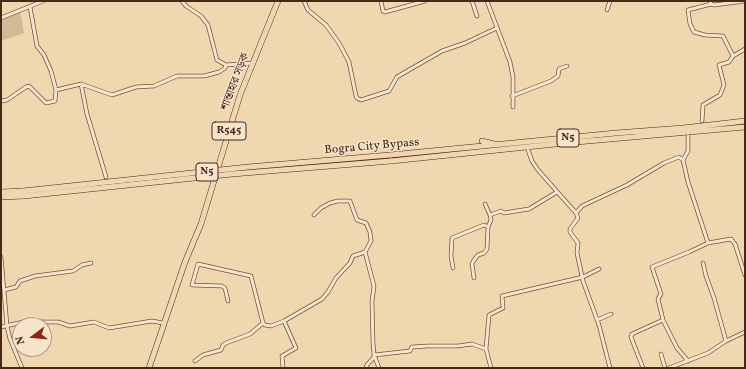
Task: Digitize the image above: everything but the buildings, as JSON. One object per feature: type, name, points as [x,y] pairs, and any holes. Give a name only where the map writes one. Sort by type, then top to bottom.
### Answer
[{"type":"main road","name":"শান্তাহার সড়ক","points":[[163,323],[185,262],[201,224],[238,102],[278,1]]},
{"type":"main road","name":"Bogra City Bypass","points":[[391,158],[496,145],[745,121]]},
{"type":"main road","name":"Bogra City Bypass","points":[[1,197],[23,193],[745,126]]},
{"type":"main road","points":[[482,141],[496,145]]},
{"type":"main road","name":"Bogra City Bypass","points":[[1,192],[23,193]]},
{"type":"main road","name":"R545","points":[[149,368],[163,323]]},
{"type":"street","points":[[1,18],[43,1]]},
{"type":"street","points":[[182,1],[208,25],[217,60],[226,64],[253,63]]},
{"type":"street","points":[[304,1],[308,10],[326,25],[340,43],[349,62],[356,96],[361,100],[389,91],[397,77],[442,51],[465,43],[497,28]]},
{"type":"street","points":[[381,1],[383,11],[385,12],[425,1]]},
{"type":"street","points":[[472,1],[477,16]]},
{"type":"street","points":[[487,1],[510,62],[513,77],[513,106]]},
{"type":"street","points":[[607,10],[610,1]]},
{"type":"street","points":[[733,56],[723,36],[705,36],[694,32],[690,24],[688,10],[711,2],[714,5],[745,1]]},
{"type":"street","points":[[1,101],[7,100],[29,86],[46,103],[54,102],[56,90],[51,71],[44,55],[37,46],[30,7]]},
{"type":"street","points":[[702,121],[704,105],[720,95],[724,85],[719,65],[728,62],[733,56],[745,49]]},
{"type":"street","points":[[56,90],[81,84],[112,95],[136,87],[154,86],[177,76],[204,76],[219,72],[225,68],[226,64]]},
{"type":"street","points":[[512,96],[551,81],[558,76],[558,69],[567,66]]},
{"type":"street","points":[[81,84],[87,114],[106,177]]},
{"type":"street","points":[[688,136],[688,151],[683,160],[688,182],[708,243]]},
{"type":"street","points":[[528,150],[532,161],[576,213],[578,218],[570,229],[570,232],[578,243],[577,253],[586,293],[597,320],[607,352],[610,368]]},
{"type":"street","points":[[576,213],[582,206],[627,185],[664,163],[679,157],[683,160]]},
{"type":"street","points":[[490,215],[501,211],[504,213],[529,209],[557,192]]},
{"type":"street","points":[[228,301],[225,288],[222,286],[192,285],[198,264],[251,276],[264,325],[271,326],[284,321],[322,299],[336,278],[350,263],[353,256],[365,252],[371,241],[370,232],[366,223],[357,220],[350,201],[330,203],[321,208],[314,215]]},
{"type":"street","points":[[474,278],[472,264],[478,255],[484,253],[487,249],[488,227],[491,220],[485,204]]},
{"type":"street","points":[[453,268],[451,256],[452,238],[484,225],[488,227]]},
{"type":"street","points":[[688,361],[677,348],[663,320],[658,299],[661,294],[652,266],[708,243],[731,239],[745,275]]},
{"type":"street","points":[[365,252],[374,286],[372,322],[374,356],[379,368]]},
{"type":"street","points":[[1,258],[4,290],[3,310],[10,339],[22,368]]},
{"type":"street","points":[[4,290],[16,288],[20,281],[35,276],[74,270],[82,265],[91,263]]},
{"type":"street","points":[[703,263],[726,341]]},
{"type":"street","points":[[492,368],[486,349],[489,315],[503,308],[502,296],[583,277],[599,269]]},
{"type":"street","points":[[597,320],[611,314]]},
{"type":"street","points":[[643,368],[631,337],[632,334],[663,320]]},
{"type":"street","points":[[1,327],[23,322],[58,322],[70,326],[94,322],[109,328],[152,321],[163,323]]},
{"type":"street","points":[[284,321],[296,348],[282,356],[284,368]]},
{"type":"street","points":[[195,361],[203,355],[221,350],[223,345],[226,343],[250,334],[263,323]]},
{"type":"street","points":[[669,368],[708,353],[726,341],[745,332]]},
{"type":"street","points":[[366,368],[374,356],[407,351],[412,347],[458,346],[472,344],[486,349]]},
{"type":"street","points":[[661,354],[665,368]]},
{"type":"shaded area","points":[[20,11],[24,33],[1,41],[1,19]]}]
